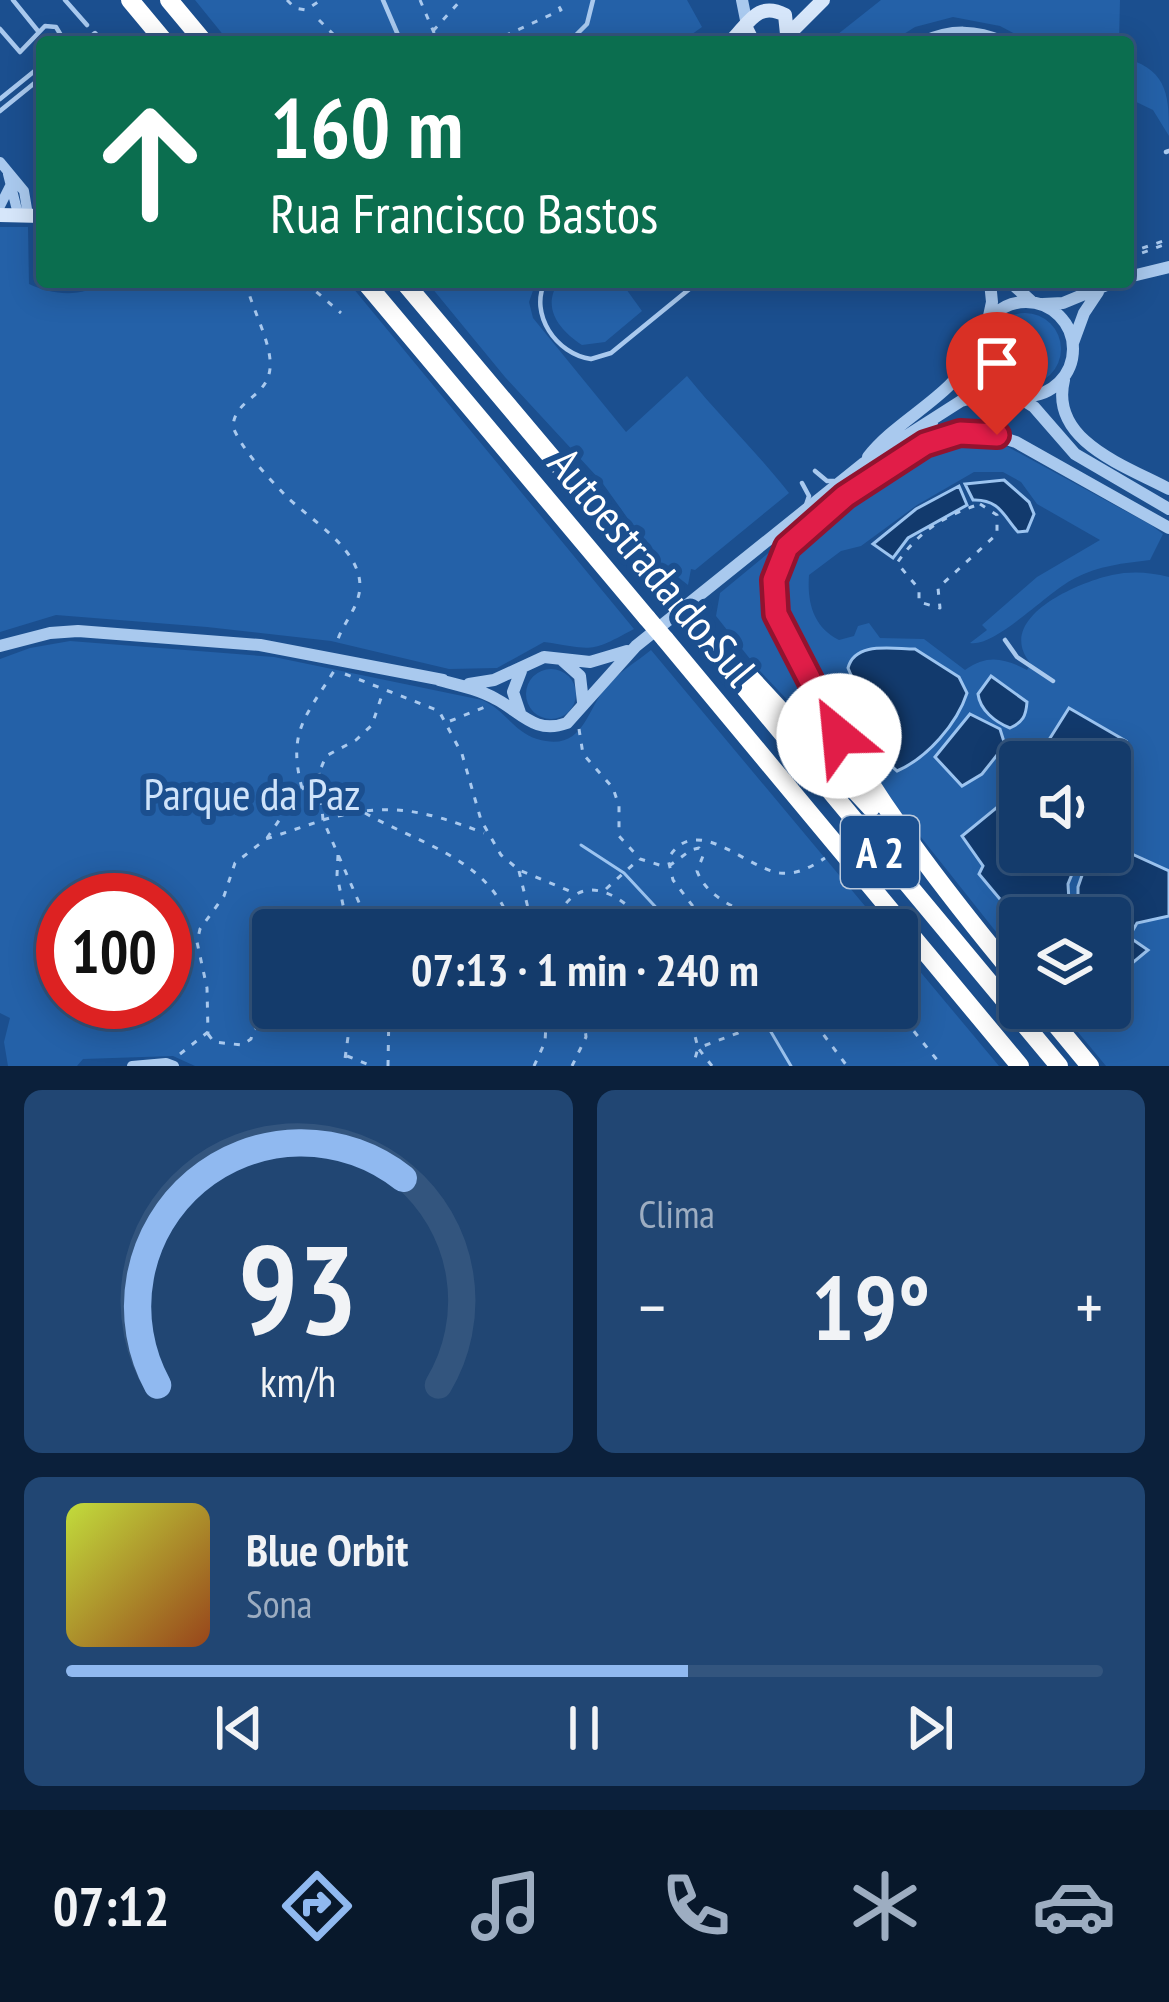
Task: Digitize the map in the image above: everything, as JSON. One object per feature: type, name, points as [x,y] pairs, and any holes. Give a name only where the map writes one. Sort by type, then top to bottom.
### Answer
[{"type":"highway","points":[[130,0],[160,36]]},
{"type":"highway","points":[[169,0],[199,36]]},
{"type":"highway","name":"Autoestrada do Sul","points":[[370,288],[1020,1066]]},
{"type":"highway","name":"Autoestrada do Sul","points":[[409,288],[1059,1066]]},
{"type":"highway","points":[[850,483],[787,547],[774,580],[776,614],[858,770],[952,900]]},
{"type":"highway","points":[[702,637],[737,664],[834,764],[999,957]]},
{"type":"highway","points":[[1059,1029],[1090,1066]]},
{"type":"main road","points":[[786,36],[823,0]]},
{"type":"main road","points":[[735,36],[758,7],[773,3],[785,15],[784,36]]},
{"type":"main road","points":[[746,23],[751,36]]},
{"type":"main road","points":[[0,215],[36,216]]},
{"type":"street","points":[[742,0],[746,23]]},
{"type":"street","points":[[946,36],[962,32],[979,36]]},
{"type":"street","points":[[6,172],[22,215],[27,209],[24,191]]},
{"type":"street","points":[[6,172],[36,201]]},
{"type":"street","points":[[0,206],[6,172]]},
{"type":"street","points":[[1134,276],[1169,267]]},
{"type":"street","points":[[850,483],[885,436],[961,373],[972,358],[992,310],[990,288]]},
{"type":"street","points":[[1018,288],[1063,320],[1073,344]]},
{"type":"street","points":[[1100,288],[1063,303],[1006,306],[983,330],[981,366],[1000,389],[1034,406],[1075,454],[1169,509]]},
{"type":"street","points":[[1105,288],[1089,302],[1073,344],[1061,408],[1077,434],[1169,490]]},
{"type":"street","points":[[1016,396],[1052,389],[1065,376]]},
{"type":"street","points":[[864,463],[976,394],[1000,389]]},
{"type":"street","points":[[850,483],[942,413]]},
{"type":"street","points":[[0,646],[78,631],[260,644],[439,680],[488,695],[541,727],[554,728],[572,719],[637,646],[802,513],[933,440],[987,433],[1035,452],[1169,528]]},
{"type":"street","points":[[439,680],[480,683],[544,657],[590,662],[637,646]]},
{"type":"street","points":[[560,658],[583,682],[580,709]]},
{"type":"street","points":[[524,718],[513,692],[516,678],[530,662]]},
{"type":"street","points":[[132,1066],[172,1065]]},
{"type":"lane","points":[[13,0],[38,31]]},
{"type":"lane","points":[[65,0],[87,26]]},
{"type":"lane","points":[[382,0],[397,36]]},
{"type":"lane","points":[[574,36],[587,24],[593,0]]},
{"type":"lane","points":[[37,36],[45,26],[56,27],[61,36]]},
{"type":"lane","points":[[0,29],[20,52],[36,38]]},
{"type":"lane","points":[[0,99],[36,69]]},
{"type":"lane","points":[[0,112],[36,82]]},
{"type":"lane","points":[[543,288],[538,304],[543,320],[565,348],[591,359],[611,353],[691,288]]},
{"type":"lane","points":[[815,471],[827,481],[850,483]]},
{"type":"lane","points":[[802,483],[808,496],[802,513]]},
{"type":"lane","points":[[1005,640],[1016,657],[1053,681]]},
{"type":"path","points":[[287,0],[306,10],[321,0]]},
{"type":"path","points":[[420,0],[435,36]]},
{"type":"path","points":[[428,36],[461,0]]},
{"type":"path","points":[[504,36],[560,10],[555,0]]},
{"type":"path","points":[[319,20],[335,36]]},
{"type":"path","points":[[1134,253],[1169,241]]},
{"type":"path","points":[[248,288],[271,356],[270,370],[260,391],[239,408],[233,427],[242,445],[284,494],[345,548],[358,576],[358,595],[335,649]]},
{"type":"path","points":[[312,288],[341,313]]},
{"type":"path","points":[[980,505],[998,515],[997,534],[938,588],[940,608],[919,602],[919,589],[897,563],[925,530],[948,514],[980,505]]},
{"type":"path","points":[[302,788],[295,753],[298,731],[337,667],[383,692],[427,704],[448,722],[489,835],[501,855],[519,869],[577,893],[601,891],[620,897],[631,909]]},
{"type":"path","points":[[362,909],[323,820],[320,773],[326,756],[372,725],[383,692]]},
{"type":"path","points":[[448,722],[492,704]]},
{"type":"path","points":[[579,729],[583,754],[614,788],[619,836],[640,859],[668,867],[697,909]]},
{"type":"path","points":[[254,1029],[242,1045],[214,1042],[208,1032],[207,988],[198,956],[200,929],[224,896],[235,863],[266,839],[302,788],[320,773]]},
{"type":"path","points":[[266,839],[323,820],[383,808],[429,812],[489,835]]},
{"type":"path","points":[[361,811],[441,848],[478,875],[504,909]]},
{"type":"path","points":[[668,867],[672,850],[694,840],[712,842],[774,872],[794,873],[825,858]]},
{"type":"path","points":[[668,867],[698,848],[703,856],[697,871],[704,885],[740,909]]},
{"type":"path","points":[[339,852],[337,875],[344,909]]},
{"type":"path","points":[[601,891],[640,859]]},
{"type":"path","points":[[519,869],[529,909]]},
{"type":"path","points":[[563,909],[577,893]]},
{"type":"path","points":[[344,1066],[346,1029]]},
{"type":"path","points":[[388,1029],[388,1066]]},
{"type":"path","points":[[533,1066],[544,1029]]},
{"type":"path","points":[[572,1066],[585,1029]]},
{"type":"path","points":[[693,1029],[698,1048],[712,1066]]},
{"type":"path","points":[[698,1048],[744,1029]]},
{"type":"path","points":[[819,1029],[847,1066]]},
{"type":"path","points":[[912,1029],[942,1066]]},
{"type":"path","points":[[172,1065],[208,1032]]},
{"type":"path","points":[[693,1066],[698,1048]]},
{"type":"path","points":[[345,1055],[372,1066]]},
{"type":"green space","points":[[195,0],[687,0],[702,27],[689,36],[224,36]]},
{"type":"green space","points":[[881,0],[1120,0],[1119,36],[1019,36],[1000,26],[953,17],[901,36],[836,36]]},
{"type":"green space","points":[[1134,61],[1152,71],[1164,88],[1169,136],[1153,110],[1134,101]]},
{"type":"green space","points":[[0,227],[28,227],[29,284],[47,291],[353,288],[634,629],[590,648],[544,642],[497,668],[449,669],[331,641],[207,627],[56,615],[0,632]]},
{"type":"green space","points":[[432,288],[534,288],[529,302],[533,318],[626,432],[687,376],[789,493],[691,569],[688,585],[659,562],[601,481],[505,377]]},
{"type":"green space","points":[[625,288],[642,311],[605,342],[582,345],[555,317],[554,291]]},
{"type":"green space","points":[[1025,313],[1051,323],[1061,349],[1051,375],[1025,385],[999,375],[989,349],[999,323]]},
{"type":"green space","points":[[962,439],[999,442],[1163,534],[1150,560],[1084,574],[993,637],[970,643],[987,630],[982,625],[1037,577],[1100,540],[1037,504],[1021,482],[1003,472],[974,472],[917,505],[861,546],[841,551],[809,575],[809,595],[823,628],[839,640],[854,636],[858,626],[869,623],[880,638],[924,639],[965,670],[996,660],[1027,670],[1031,664],[1022,648],[1023,632],[1044,606],[1079,586],[1112,575],[1169,577],[1169,1066],[1106,1066],[1075,1029],[1131,1029],[1131,897],[999,897],[999,936],[866,768],[784,616],[785,575],[799,546],[840,509],[894,472]]},
{"type":"green space","points":[[777,546],[765,577],[765,601],[819,708],[834,749],[758,669],[716,616],[720,593]]},
{"type":"green space","name":"Parque da Paz","points":[[70,641],[274,657],[482,700],[529,736],[552,742],[574,735],[606,687],[651,650],[867,909],[252,909],[252,1029],[918,1029],[918,969],[999,1066],[195,1066],[173,1056],[83,1059],[77,1066],[8,1066],[4,1042],[10,1018],[0,1013],[0,659]]},
{"type":"green space","points":[[541,670],[561,670],[575,684],[575,704],[561,718],[541,718],[527,704],[527,684]]},
{"type":"shaded area","points":[[1004,480],[1029,502],[1034,514],[1027,531],[1018,532],[995,506],[973,500],[965,484]]},
{"type":"shaded area","points":[[959,486],[967,505],[908,538],[893,558],[873,544],[916,509]]},
{"type":"shaded area","points":[[915,649],[959,677],[967,693],[939,739],[897,771],[889,764],[848,668],[866,650]]},
{"type":"shaded area","points":[[991,676],[1027,702],[1023,718],[1010,728],[989,715],[979,700]]},
{"type":"shaded area","points":[[1069,708],[1126,741],[1048,741]]},
{"type":"shaded area","points":[[970,714],[1000,729],[1004,741],[999,741],[999,753],[982,774],[962,786],[935,757]]},
{"type":"shaded area","points":[[999,806],[999,873],[1072,873],[1069,897],[999,898],[979,874],[983,866],[962,836]]},
{"type":"shaded area","points":[[1131,854],[1169,871],[1169,916],[1137,923],[1131,934],[1131,897],[1078,897],[1083,873],[1131,873]]},
{"type":"shaded area","points":[[1131,938],[1148,950],[1131,964]]},
{"type":"waterway","points":[[581,845],[624,873],[657,909]]},
{"type":"waterway","points":[[769,1029],[791,1066]]},
{"type":"route","points":[[839,736],[776,614],[773,593],[780,559],[800,532],[845,496],[925,444],[960,433],[997,435]]}]
